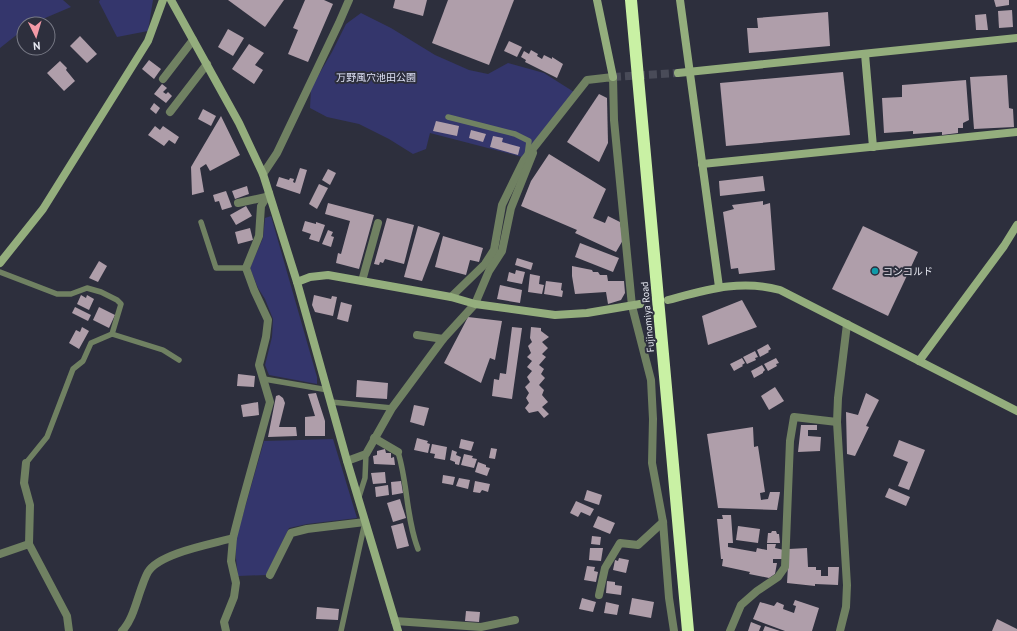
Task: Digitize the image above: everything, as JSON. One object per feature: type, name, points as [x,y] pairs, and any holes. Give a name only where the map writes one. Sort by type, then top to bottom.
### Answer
[{"type":"highway","points":[[622,0],[627,7],[632,24]]},
{"type":"highway","name":"Fujinomiya Road","points":[[630,0],[688,631]]},
{"type":"street","points":[[0,263],[43,209],[148,41],[163,0]]},
{"type":"street","points":[[171,0],[239,123],[263,174],[267,195],[297,282],[358,500],[398,631]]},
{"type":"street","points":[[263,174],[277,153],[349,0]]},
{"type":"street","points":[[597,0],[613,77],[614,120],[636,305],[651,380],[653,419],[652,463],[663,522],[669,598],[674,631]]},
{"type":"street","points":[[680,0],[719,287]]},
{"type":"street","points":[[678,73],[1017,38]]},
{"type":"street","points":[[163,79],[194,40]]},
{"type":"street","points":[[865,54],[873,147]]},
{"type":"street","points":[[170,112],[206,64]]},
{"type":"street","points":[[451,297],[484,264],[494,250],[502,205],[527,156],[587,80],[613,77]]},
{"type":"street","points":[[702,164],[1017,132]]},
{"type":"street","points":[[347,461],[366,454],[392,408],[442,339],[475,304],[490,271],[502,252],[511,208],[536,145]]},
{"type":"street","points":[[238,203],[267,195]]},
{"type":"street","points":[[226,631],[224,622],[234,597],[236,583],[232,561],[233,538],[270,402],[259,365],[266,337],[268,320],[246,268],[259,236],[261,206],[267,195]]},
{"type":"street","points":[[362,281],[378,222]]},
{"type":"street","points":[[919,361],[1004,246],[1017,225]]},
{"type":"street","points":[[297,282],[310,277],[328,275],[451,297],[475,304],[554,315],[587,313],[636,305]]},
{"type":"street","points":[[668,300],[719,287],[746,285],[764,286],[780,290],[1017,410]]},
{"type":"street","points":[[840,631],[846,607],[847,585],[837,422],[838,398],[847,324]]},
{"type":"street","points":[[417,335],[442,339]]},
{"type":"street","points":[[730,631],[741,605],[757,591],[778,577],[786,567],[790,441],[794,417],[837,422]]},
{"type":"street","points":[[374,438],[398,452]]},
{"type":"street","points":[[26,463],[24,483],[30,505],[29,544],[67,616],[70,631]]},
{"type":"street","points":[[270,575],[291,533],[308,529],[365,522]]},
{"type":"street","points":[[598,594],[604,568],[620,542],[638,545],[663,522]]},
{"type":"street","points":[[122,631],[126,627],[134,610],[148,572],[158,562],[175,554],[233,538]]},
{"type":"street","points":[[0,554],[29,544]]},
{"type":"street","points":[[395,621],[481,627],[515,620]]},
{"type":"lane","points":[[448,117],[515,134],[529,141],[527,156]]},
{"type":"lane","points":[[200,222],[216,268],[246,268]]},
{"type":"lane","points":[[0,272],[57,294],[71,294],[87,288],[117,300],[121,304],[112,334]]},
{"type":"lane","points":[[26,463],[47,438],[73,369],[83,361],[91,343],[112,334],[163,350],[178,360]]},
{"type":"lane","points":[[264,379],[328,390]]},
{"type":"lane","points":[[331,402],[392,408]]},
{"type":"lane","points":[[398,452],[403,467],[412,534],[418,549]]},
{"type":"lane","points":[[358,500],[365,478],[366,454]]},
{"type":"lane","points":[[341,631],[365,522]]},
{"type":"green space","points":[[0,0],[63,0],[71,7],[50,16],[16,16],[16,35],[0,48]]},
{"type":"green space","points":[[100,0],[153,0],[148,31],[117,37],[99,2]]},
{"type":"green space","name":"万野風穴池田公園","points":[[361,13],[391,28],[435,55],[469,70],[488,74],[508,63],[544,73],[574,92],[522,157],[430,133],[426,149],[413,154],[389,139],[359,124],[327,117],[310,108],[311,88],[346,24]]},
{"type":"green space","points":[[271,216],[317,377],[317,384],[269,375],[265,365],[272,337],[273,319],[250,268],[263,238],[265,218]]},
{"type":"green space","points":[[333,439],[357,518],[307,524],[289,528],[266,575],[238,576],[236,539],[264,441]]},
{"type":"building","points":[[228,0],[284,0],[265,27]]},
{"type":"building","points":[[305,0],[324,0],[333,4],[308,62],[288,54],[298,30],[293,28]]},
{"type":"building","points":[[395,0],[427,0],[423,16],[393,8]]},
{"type":"building","points":[[448,0],[514,0],[489,65],[432,43]]},
{"type":"building","points":[[994,0],[1009,0],[1009,5],[996,7]]},
{"type":"building","points":[[1012,10],[1013,27],[999,28],[998,11]]},
{"type":"building","points":[[828,12],[830,46],[749,53],[747,28],[758,28],[757,18]]},
{"type":"building","points":[[986,14],[988,30],[976,30],[975,15]]},
{"type":"building","points":[[228,29],[244,38],[233,56],[218,47]]},
{"type":"building","points":[[80,36],[97,54],[87,63],[70,46]]},
{"type":"building","points":[[509,41],[522,47],[517,57],[504,51]]},
{"type":"building","points":[[249,44],[264,53],[255,65],[263,70],[254,84],[232,69]]},
{"type":"building","points":[[531,50],[538,54],[537,56],[542,59],[544,55],[552,59],[552,57],[563,64],[557,78],[525,62],[526,60],[521,57],[524,51],[529,54]]},
{"type":"building","points":[[149,60],[161,69],[154,79],[142,69]]},
{"type":"building","points":[[60,61],[67,68],[66,70],[75,81],[64,91],[47,73]]},
{"type":"building","points":[[843,72],[850,135],[726,146],[720,83]]},
{"type":"building","points":[[1007,75],[1009,108],[1013,109],[1014,127],[974,129],[970,77]]},
{"type":"building","points":[[966,80],[969,120],[963,123],[963,128],[958,128],[958,133],[942,135],[942,132],[913,134],[913,131],[884,133],[882,98],[902,97],[902,85]]},
{"type":"building","points":[[162,84],[167,88],[163,92],[166,94],[168,92],[172,96],[166,103],[154,94]]},
{"type":"building","points":[[599,94],[607,98],[608,143],[599,162],[567,142]]},
{"type":"building","points":[[154,103],[160,108],[156,114],[150,109]]},
{"type":"building","points":[[203,109],[216,116],[211,126],[198,119]]},
{"type":"building","points":[[221,116],[240,155],[210,171],[206,164],[200,168],[204,192],[192,195],[191,167]]},
{"type":"building","points":[[436,121],[459,126],[457,136],[433,131]]},
{"type":"building","points":[[155,126],[160,130],[163,126],[179,137],[175,144],[169,140],[164,146],[148,135]]},
{"type":"building","points":[[471,130],[486,134],[483,142],[469,138]]},
{"type":"building","points":[[493,136],[503,138],[502,142],[520,147],[518,155],[490,147]]},
{"type":"building","points":[[549,154],[606,189],[593,218],[605,223],[608,216],[620,222],[623,240],[616,252],[575,233],[577,230],[521,206],[531,181]]},
{"type":"building","points":[[300,168],[307,170],[300,194],[276,186],[279,177],[289,180],[290,178],[294,179],[293,182],[295,183]]},
{"type":"building","points":[[328,169],[336,173],[330,185],[322,180]]},
{"type":"building","points":[[763,176],[765,191],[720,196],[719,181]]},
{"type":"building","points":[[319,184],[328,188],[317,209],[309,204]]},
{"type":"building","points":[[247,186],[249,194],[235,199],[232,191]]},
{"type":"building","points":[[226,191],[232,207],[222,210],[219,201],[215,202],[213,195]]},
{"type":"building","points":[[763,201],[763,205],[770,203],[775,270],[739,274],[738,268],[731,269],[723,212],[734,209],[732,205]]},
{"type":"building","points":[[328,203],[374,215],[359,269],[336,263],[338,253],[341,254],[350,221],[325,214]]},
{"type":"building","points":[[246,206],[252,216],[236,225],[230,215]]},
{"type":"building","points":[[387,218],[414,225],[404,264],[385,259],[383,263],[380,262],[379,265],[374,264]]},
{"type":"building","points":[[305,221],[325,225],[319,242],[309,239],[311,234],[302,231]]},
{"type":"building","points":[[418,226],[440,233],[422,281],[404,277]]},
{"type":"building","name":"コンコルド","points":[[863,226],[918,252],[888,316],[832,289]]},
{"type":"building","points":[[250,228],[253,240],[238,244],[235,232]]},
{"type":"building","points":[[328,230],[333,232],[331,236],[334,237],[331,247],[322,244]]},
{"type":"building","points":[[443,236],[483,248],[479,262],[470,260],[466,275],[435,267]]},
{"type":"building","points":[[580,243],[619,258],[613,272],[575,257]]},
{"type":"building","points":[[517,258],[533,263],[531,270],[515,265]]},
{"type":"building","points":[[99,261],[107,266],[98,282],[89,278]]},
{"type":"building","points":[[572,266],[592,270],[593,272],[598,272],[600,275],[607,275],[608,281],[624,281],[625,293],[621,300],[608,304],[606,292],[575,294]]},
{"type":"building","points":[[516,270],[525,272],[522,284],[507,281],[509,272],[515,274]]},
{"type":"building","points":[[530,274],[540,276],[539,284],[544,285],[542,294],[528,292]]},
{"type":"building","points":[[546,281],[562,283],[562,297],[544,294]]},
{"type":"building","points":[[500,285],[522,290],[520,303],[497,299]]},
{"type":"building","points":[[81,295],[86,298],[87,295],[94,299],[89,310],[77,304]]},
{"type":"building","points":[[314,295],[331,299],[332,296],[337,297],[333,316],[315,312],[312,305]]},
{"type":"building","points":[[742,300],[757,327],[708,345],[702,316]]},
{"type":"building","points":[[341,302],[352,305],[348,322],[337,319]]},
{"type":"building","points":[[75,307],[91,315],[88,321],[72,313]]},
{"type":"building","points":[[99,307],[115,315],[109,328],[93,320]]},
{"type":"building","points":[[468,317],[502,321],[495,360],[490,358],[481,383],[444,363]]},
{"type":"building","points":[[82,327],[89,331],[79,349],[69,343],[76,330],[80,332]]},
{"type":"building","points":[[512,327],[522,328],[512,399],[492,396],[494,379],[499,380],[500,373],[506,374]]},
{"type":"building","points":[[531,327],[541,328],[541,331],[549,337],[542,342],[548,348],[542,354],[546,357],[539,365],[544,369],[541,374],[545,378],[539,385],[544,390],[542,395],[548,402],[542,407],[549,414],[544,418],[538,411],[529,413],[525,408],[529,403],[526,398],[529,393],[525,387],[530,382],[527,377],[532,371],[527,367],[532,361],[527,357],[531,353],[528,346],[532,342],[530,338]]},
{"type":"building","points":[[768,344],[771,349],[768,351],[769,352],[760,357],[757,350]]},
{"type":"building","points":[[755,351],[758,357],[755,358],[756,360],[747,364],[743,357]]},
{"type":"building","points":[[742,358],[745,363],[742,365],[743,366],[734,371],[730,364]]},
{"type":"building","points":[[776,358],[779,363],[776,364],[777,366],[768,371],[764,364]]},
{"type":"building","points":[[762,365],[765,370],[763,373],[754,378],[751,371]]},
{"type":"building","points":[[238,374],[255,376],[254,387],[237,386]]},
{"type":"building","points":[[357,380],[388,383],[387,399],[356,397]]},
{"type":"building","points":[[775,387],[784,401],[769,410],[761,396]]},
{"type":"building","points":[[316,393],[325,421],[325,436],[305,436],[305,417],[315,416],[308,394]]},
{"type":"building","points":[[866,393],[879,400],[866,426],[869,427],[855,456],[847,454],[846,412],[858,415]]},
{"type":"building","points":[[279,395],[283,398],[285,403],[279,427],[296,427],[297,436],[268,437],[276,396]]},
{"type":"building","points":[[258,402],[259,415],[243,417],[241,405]]},
{"type":"building","points":[[414,405],[429,408],[424,426],[410,422]]},
{"type":"building","points":[[801,425],[817,425],[817,430],[808,430],[808,436],[821,437],[820,451],[798,452]]},
{"type":"building","points":[[753,427],[754,447],[758,446],[765,492],[760,493],[761,500],[768,499],[770,492],[780,492],[777,510],[718,508],[707,434]]},
{"type":"building","points":[[417,438],[428,441],[427,443],[430,444],[428,453],[414,450]]},
{"type":"building","points":[[461,439],[474,442],[471,451],[459,448]]},
{"type":"building","points":[[899,440],[925,450],[909,490],[898,486],[908,462],[893,456]]},
{"type":"building","points":[[432,444],[447,447],[445,460],[434,458],[435,454],[430,453]]},
{"type":"building","points":[[491,448],[497,449],[495,459],[489,458]]},
{"type":"building","points":[[385,449],[386,453],[391,453],[391,458],[394,457],[395,465],[374,464],[373,456],[377,455],[377,451]]},
{"type":"building","points":[[452,450],[457,452],[456,455],[461,457],[459,465],[450,460]]},
{"type":"building","points":[[464,454],[473,456],[472,458],[477,459],[474,468],[461,465]]},
{"type":"building","points":[[478,462],[490,468],[487,476],[475,472]]},
{"type":"building","points":[[385,472],[386,483],[373,484],[371,473]]},
{"type":"building","points":[[443,475],[455,477],[453,485],[442,483]]},
{"type":"building","points":[[459,478],[470,480],[468,489],[456,486]]},
{"type":"building","points":[[401,481],[403,493],[392,495],[391,482]]},
{"type":"building","points":[[475,481],[490,484],[488,492],[482,490],[480,493],[473,492]]},
{"type":"building","points":[[388,485],[389,495],[376,497],[375,487]]},
{"type":"building","points":[[889,488],[910,497],[906,506],[885,497]]},
{"type":"building","points":[[587,490],[602,495],[599,505],[584,500]]},
{"type":"building","points":[[400,499],[406,518],[393,522],[387,503]]},
{"type":"building","points":[[576,501],[594,509],[590,516],[581,512],[578,517],[570,513]]},
{"type":"building","points":[[722,515],[731,515],[733,543],[728,543],[728,547],[756,552],[757,548],[767,550],[767,544],[776,544],[775,548],[784,550],[783,559],[773,559],[773,563],[777,563],[775,574],[769,578],[722,566],[723,559],[721,559],[717,519],[723,519]]},
{"type":"building","points":[[598,516],[615,523],[610,534],[593,527]]},
{"type":"building","points":[[403,523],[409,546],[397,549],[391,526]]},
{"type":"building","points":[[738,526],[760,529],[758,543],[736,540]]},
{"type":"building","points":[[772,531],[776,531],[777,534],[779,534],[780,543],[767,543],[768,533],[771,533]]},
{"type":"building","points":[[592,536],[601,537],[600,545],[591,544]]},
{"type":"building","points":[[590,548],[603,548],[601,561],[589,560]]},
{"type":"building","points":[[807,548],[808,567],[816,567],[816,570],[821,570],[821,576],[828,576],[828,567],[839,567],[838,585],[815,584],[815,586],[787,583],[789,549]]},
{"type":"building","points":[[619,558],[629,560],[626,573],[613,570],[615,560],[618,561]]},
{"type":"building","points":[[587,566],[595,567],[594,571],[598,572],[596,582],[584,580]]},
{"type":"building","points":[[607,581],[615,582],[615,585],[622,586],[621,595],[606,593]]},
{"type":"building","points":[[582,598],[596,602],[593,612],[579,609]]},
{"type":"building","points":[[632,598],[654,602],[651,618],[629,614]]},
{"type":"building","points":[[795,600],[819,608],[812,631],[785,631],[753,619],[760,602],[774,606],[777,602],[784,605],[783,609],[794,613],[796,606],[793,605]]},
{"type":"building","points":[[606,602],[619,605],[617,615],[604,613]]},
{"type":"building","points":[[317,607],[339,609],[338,620],[316,619]]},
{"type":"building","points":[[466,611],[480,612],[479,622],[465,621]]},
{"type":"building","points":[[997,619],[1017,629],[1017,631],[992,631]]},
{"type":"building","points":[[751,622],[761,626],[759,631],[748,631]]},
{"type":"building","points":[[765,626],[780,631],[763,631]]},
{"type":"tunnel","points":[[613,77],[678,73]]},
{"type":"tunnel","points":[[640,304],[663,301]]},
{"type":"place","name":"コンコルド","points":[[875,271]]}]
